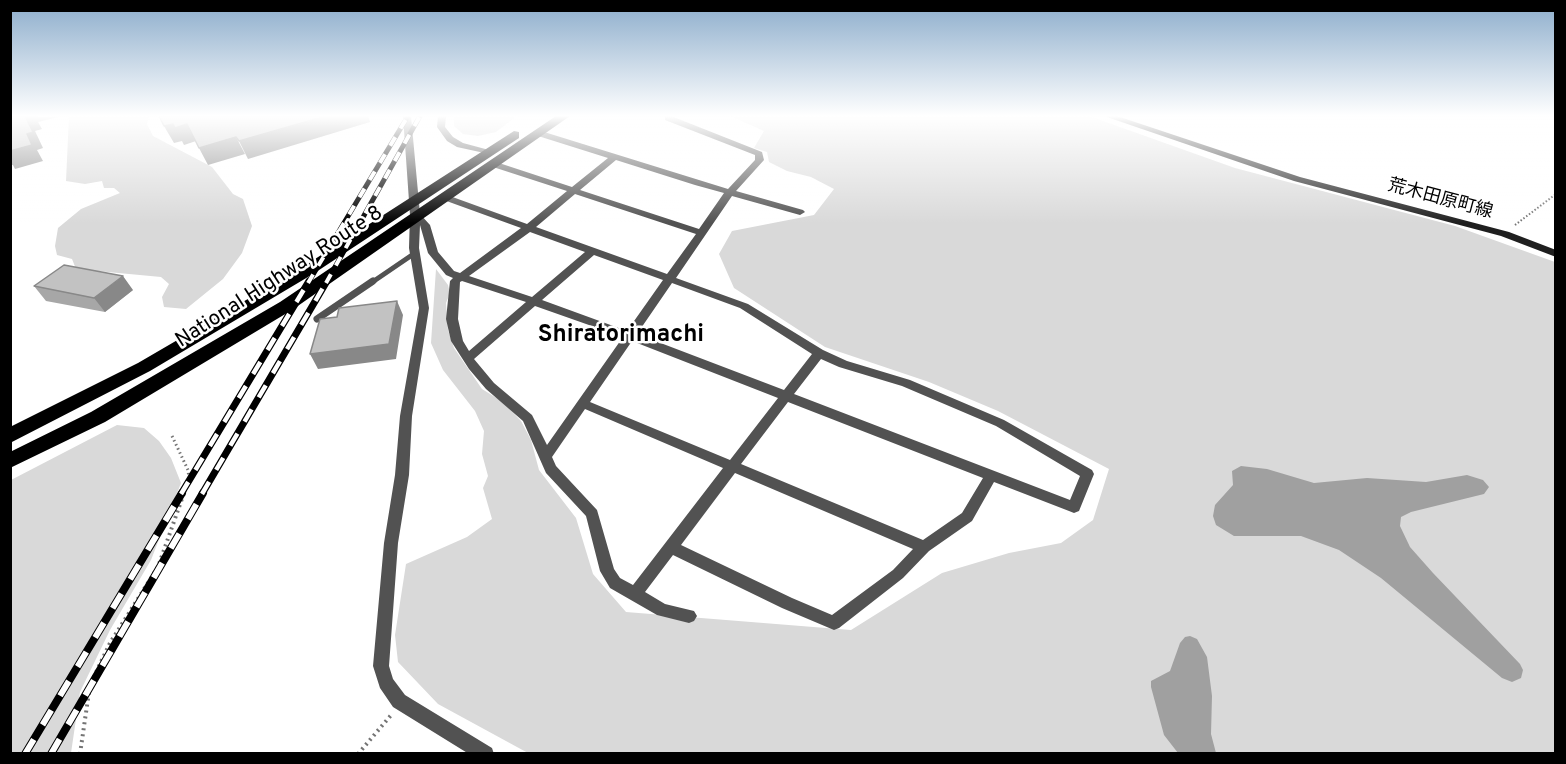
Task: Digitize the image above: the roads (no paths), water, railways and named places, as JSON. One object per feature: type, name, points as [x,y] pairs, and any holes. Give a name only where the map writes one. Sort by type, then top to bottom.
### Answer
[{"type":"highway","name":"National Highway Route 8","points":[[10,436],[144,367],[307,271],[380,232],[448,189],[498,152]]},
{"type":"highway","name":"National Highway Route 8","points":[[490,158],[502,152]]},
{"type":"highway","name":"National Highway Route 8","points":[[10,460],[98,417],[210,352],[321,283],[380,232]]},
{"type":"main road","name":"荒木田原町線","points":[[1216,152],[1298,179],[1505,234],[1556,254]]},
{"type":"street","points":[[410,152],[415,215],[415,253],[424,308],[406,417],[402,476],[391,543],[381,666],[386,683],[402,703],[486,753]]},
{"type":"street","points":[[475,152],[573,190],[702,233]]},
{"type":"street","points":[[595,152],[800,212]]},
{"type":"street","points":[[546,456],[730,192],[761,156],[750,152]]},
{"type":"street","points":[[614,158],[527,229],[455,281],[451,310],[458,341],[468,358],[490,386],[528,418],[551,469],[592,514],[607,571],[615,583],[662,610],[688,616]]},
{"type":"street","points":[[415,215],[425,225],[433,253],[450,273],[628,336],[1074,507],[1088,474],[985,416],[906,383],[843,364],[819,353],[744,306],[527,229],[448,189]]},
{"type":"street","points":[[468,358],[591,252]]},
{"type":"street","points":[[634,595],[819,353]]},
{"type":"street","points":[[582,403],[924,547]]},
{"type":"street","points":[[671,547],[834,623],[882,588],[924,547],[967,517],[991,476]]},
{"type":"lane","points":[[317,319],[415,253]]},
{"type":"railway","points":[[308,283],[387,152]]},
{"type":"railway","points":[[326,283],[400,152]]},
{"type":"railway","points":[[181,494],[309,281]]},
{"type":"railway","points":[[202,494],[327,281]]},
{"type":"railway","points":[[25,754],[182,493]]},
{"type":"railway","points":[[51,754],[203,493]]},
{"type":"district","name":"Shiratorimachi","points":[[621,336]]}]
